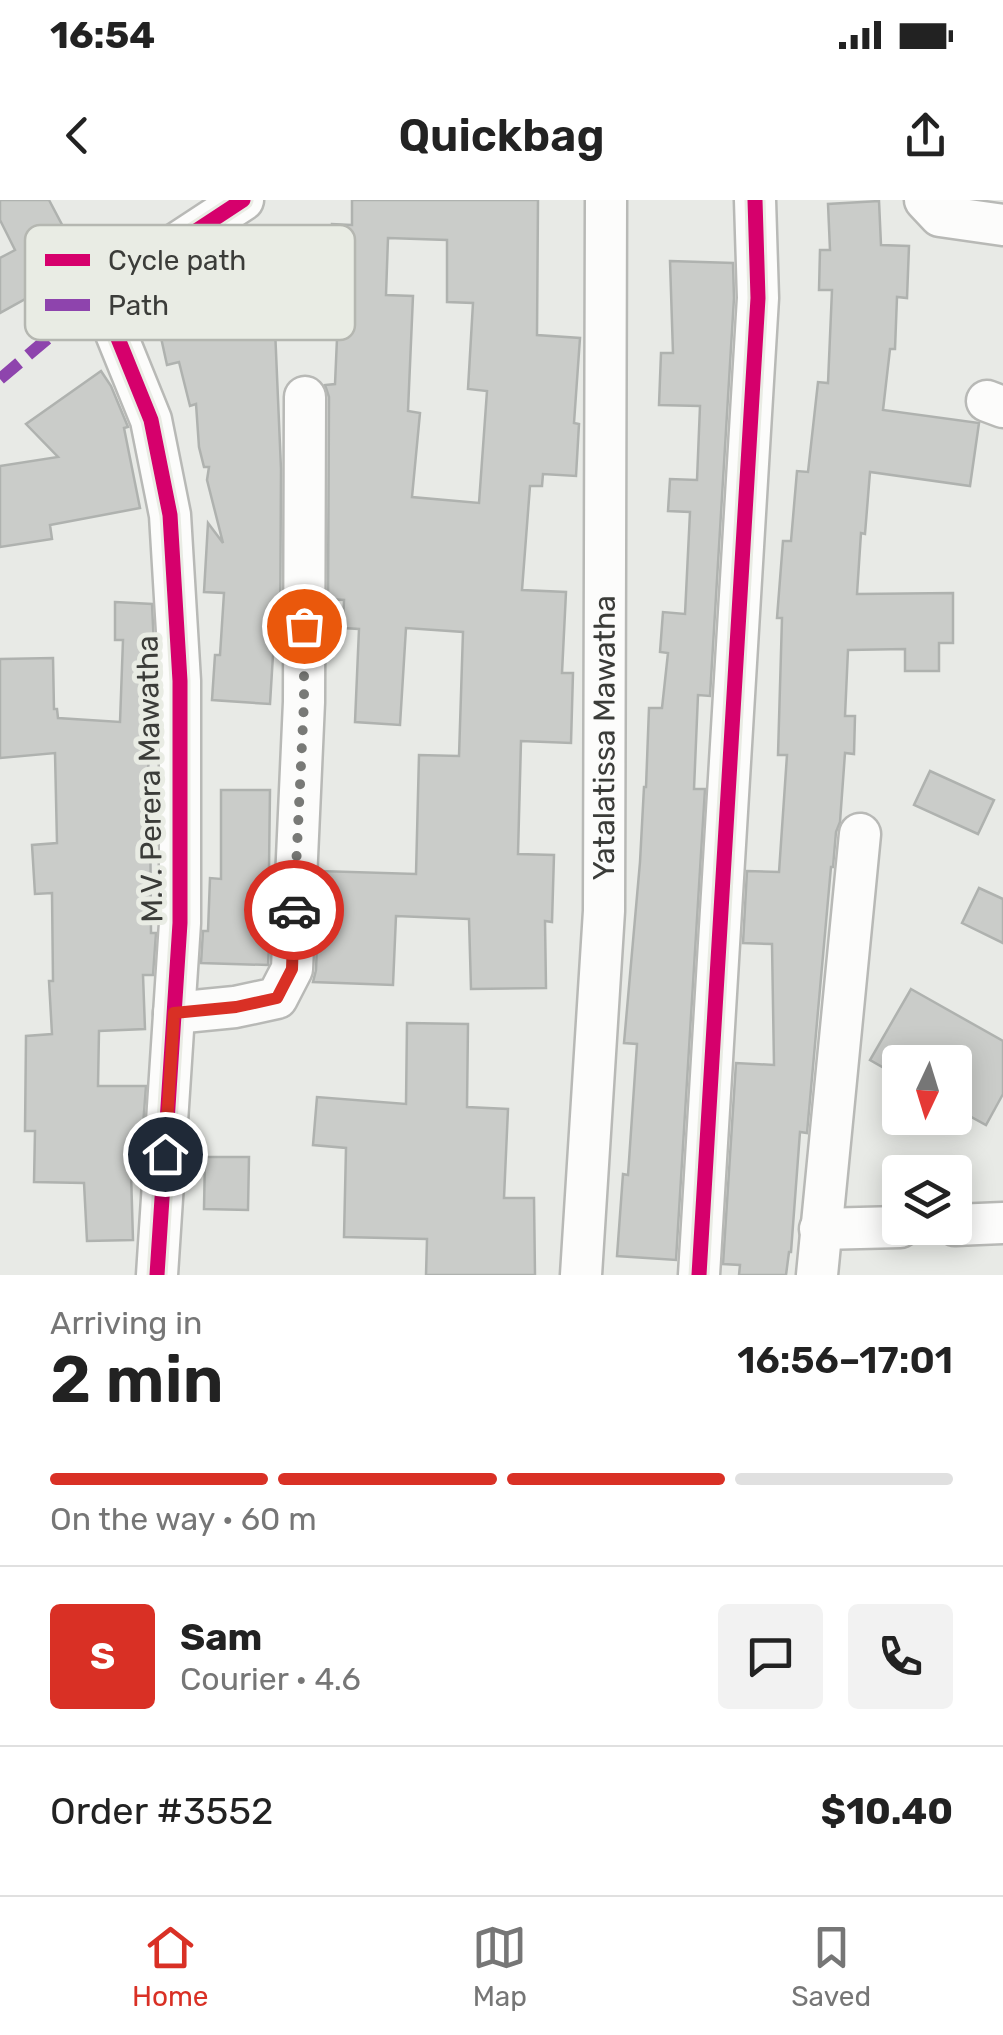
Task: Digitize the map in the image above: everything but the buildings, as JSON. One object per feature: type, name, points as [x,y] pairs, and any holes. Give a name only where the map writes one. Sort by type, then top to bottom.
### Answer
[{"type":"street","name":"M.V. Perera Mawatha","points":[[205,225],[243,200]]},
{"type":"street","name":"Yatalatissa Mawatha","points":[[581,1275],[604,911],[606,200]]},
{"type":"street","points":[[699,1275],[758,298],[755,200]]},
{"type":"street","points":[[925,200],[940,216],[1003,225]]},
{"type":"street","name":"M.V. Perera Mawatha","points":[[119,340],[151,420],[170,515],[180,681],[180,923],[158,1275]]},
{"type":"street","points":[[174,1013],[277,998],[292,969],[304,702],[305,397]]},
{"type":"street","points":[[817,1275],[860,834]]},
{"type":"street","points":[[972,1225],[1003,1224]]},
{"type":"street","points":[[820,1229],[882,1227]]},
{"type":"marked path","points":[[0,379],[46,340]]},
{"type":"cycle path","points":[[205,225],[243,200]]},
{"type":"cycle path","points":[[699,1275],[758,298],[755,200]]},
{"type":"cycle path","points":[[119,340],[151,420],[170,515],[180,681],[180,923],[157,1275]]},
{"type":"way so far","points":[[294,910],[304,626]]},
{"type":"route","points":[[165,1154],[174,1013],[277,998],[292,969],[294,910]]}]
